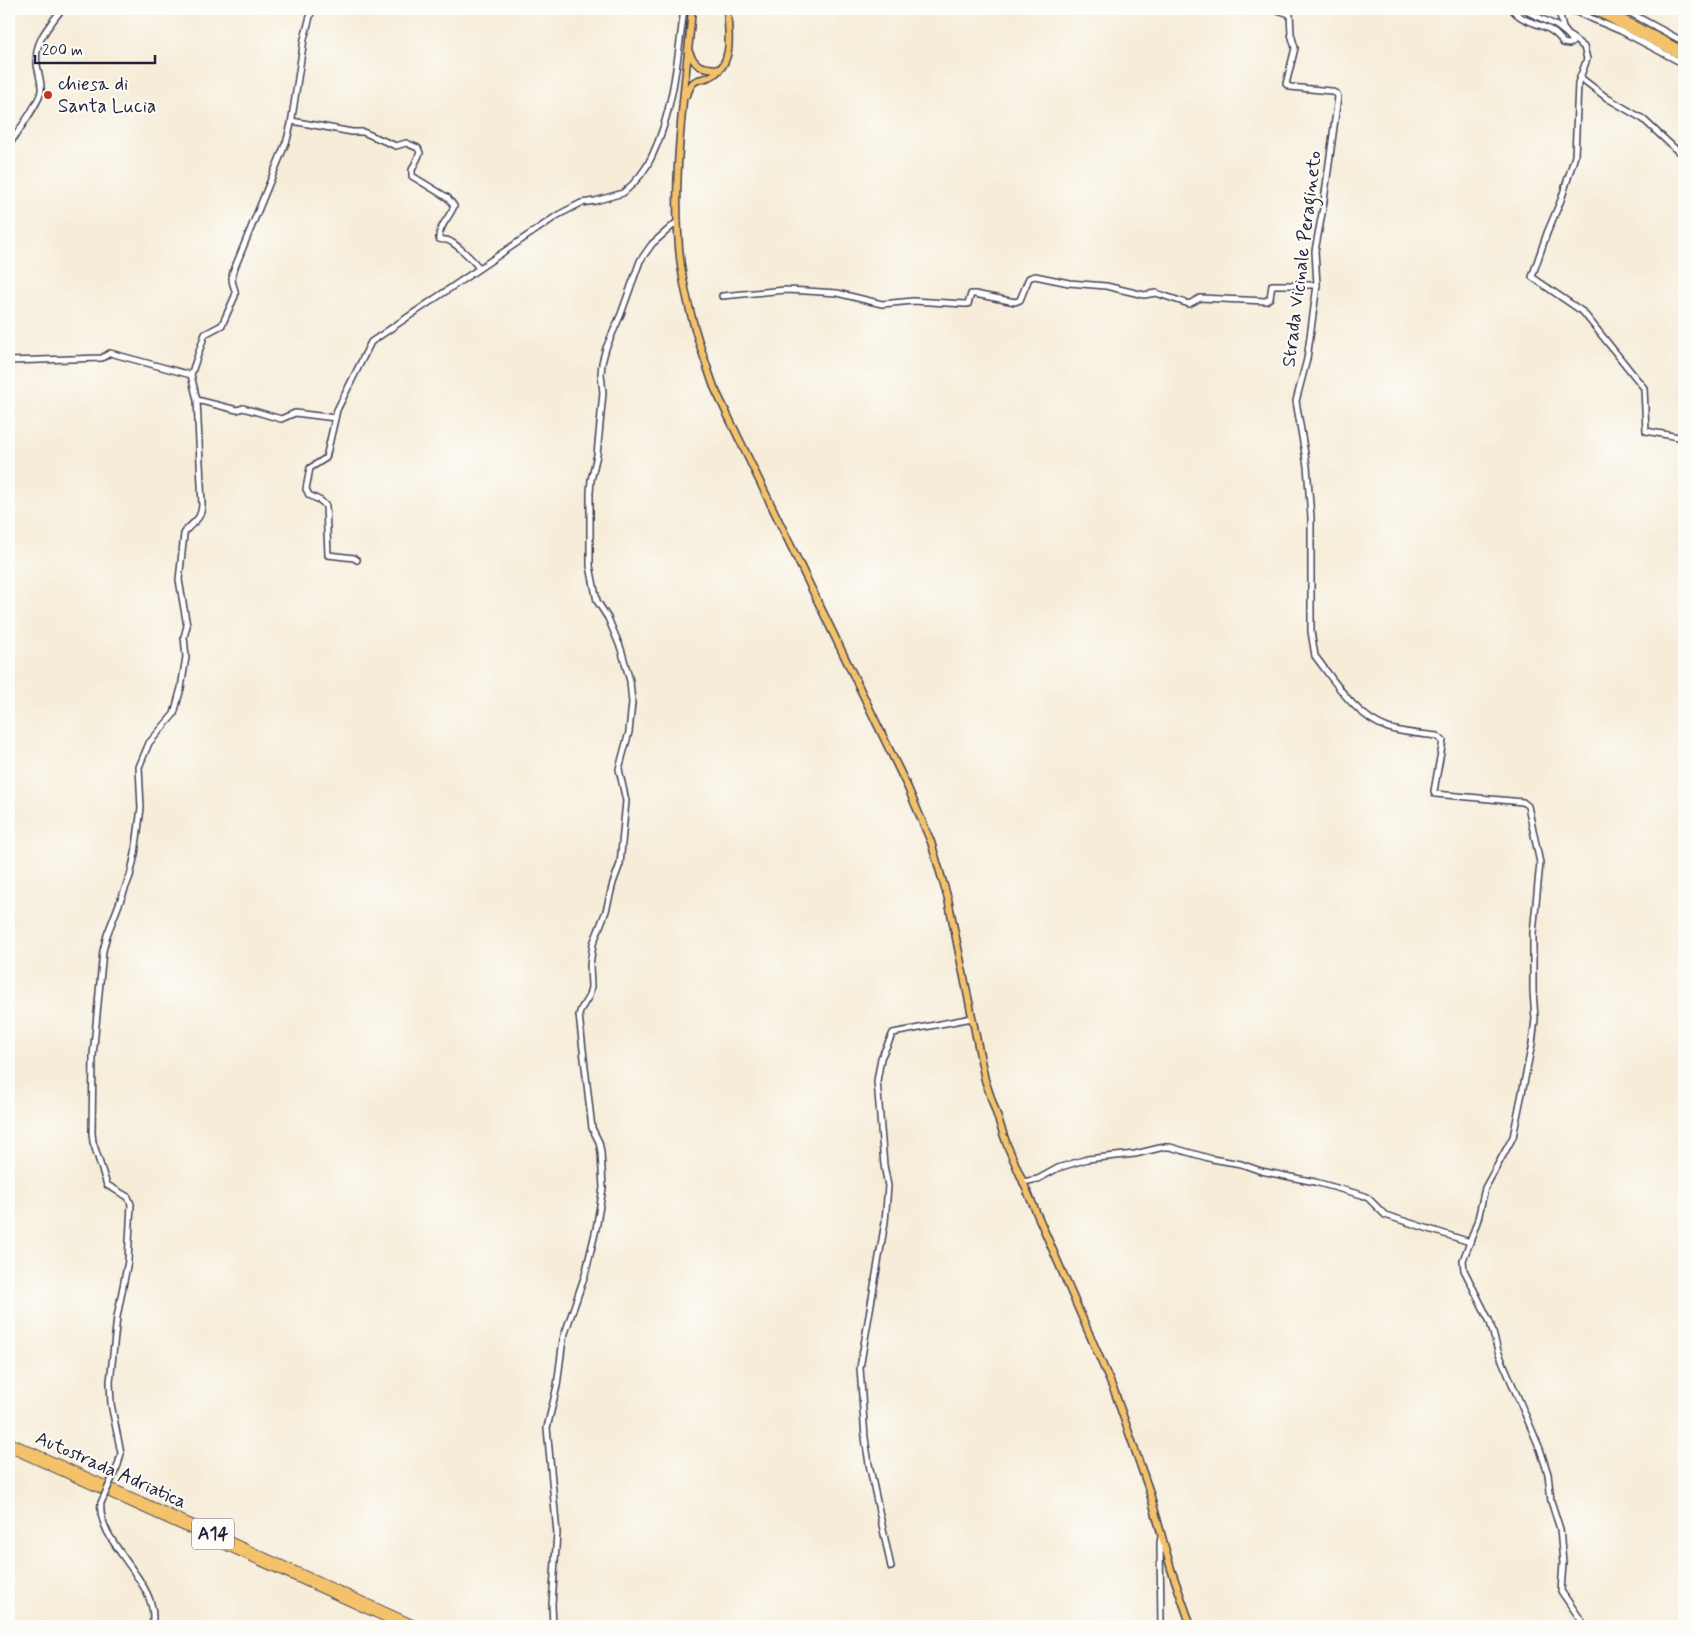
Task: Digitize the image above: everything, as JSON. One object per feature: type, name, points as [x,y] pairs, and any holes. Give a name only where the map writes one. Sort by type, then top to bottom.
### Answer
[{"type":"highway","points":[[1591,9],[1684,57]]},
{"type":"highway","points":[[1603,9],[1684,51]]},
{"type":"highway","name":"Autostrada Adriatica","points":[[9,1441],[418,1626]]},
{"type":"highway","name":"Autostrada Adriatica","points":[[9,1448],[403,1626]]},
{"type":"main road","points":[[692,9],[678,171],[678,221],[687,297],[698,341],[714,386],[908,788],[931,842],[948,898],[985,1080],[992,1104],[1023,1182],[1115,1393],[1149,1490],[1191,1626]]},
{"type":"main road","points":[[684,103],[693,82],[713,75],[723,66],[728,56],[727,9]]},
{"type":"main road","points":[[689,50],[692,59],[698,66],[706,69],[719,69]]},
{"type":"main road","points":[[687,71],[698,66]]},
{"type":"main road","points":[[687,71],[701,78]]},
{"type":"street","points":[[9,145],[40,96],[41,89],[36,63],[38,45],[44,33],[62,9]]},
{"type":"street","points":[[152,1626],[153,1617],[148,1595],[104,1526],[100,1510],[121,1453],[111,1404],[110,1382],[117,1317],[128,1262],[131,1204],[128,1196],[107,1185],[93,1142],[93,1056],[103,951],[130,876],[135,854],[140,808],[139,767],[149,743],[174,714],[184,672],[186,657],[184,637],[187,619],[179,585],[179,574],[184,534],[196,522],[201,512],[202,504],[197,400],[190,375],[205,334],[222,325],[235,296],[231,283],[233,272],[261,200],[282,157],[292,121],[302,47],[312,9]]},
{"type":"street","points":[[357,560],[328,555],[326,506],[306,492],[310,468],[326,458],[335,418],[371,342],[573,206],[623,193],[642,172],[652,157],[663,128],[670,97],[684,9]]},
{"type":"street","points":[[1190,9],[1200,11],[1262,9]]},
{"type":"street","name":"Strada Vicinale Peragineto","points":[[1274,9],[1290,14],[1291,18],[1290,30],[1295,48],[1286,80],[1288,86],[1331,91],[1337,94],[1338,97],[1323,208],[1315,251],[1317,285],[1307,363],[1296,401],[1307,466],[1311,517],[1312,569],[1310,588],[1313,651],[1350,701],[1371,720],[1390,728],[1437,736],[1443,740],[1435,794],[1480,797],[1526,804],[1529,809],[1540,863],[1533,934],[1535,1019],[1528,1071],[1512,1137],[1485,1188],[1478,1219],[1470,1242]]},
{"type":"street","points":[[1512,9],[1521,18],[1558,33],[1566,44],[1572,43],[1563,28],[1560,15],[1550,9]]},
{"type":"street","points":[[1526,9],[1530,13],[1557,26],[1584,47],[1587,60],[1578,84],[1575,156],[1532,278],[1583,312],[1644,388],[1646,432],[1684,438]]},
{"type":"street","points":[[1569,9],[1621,31],[1684,64]]},
{"type":"street","points":[[1623,9],[1684,42]]},
{"type":"street","points":[[1581,78],[1607,98],[1643,119],[1684,157]]},
{"type":"street","points":[[292,121],[352,132],[363,132],[396,146],[406,143],[418,148],[420,153],[412,170],[412,176],[448,198],[454,206],[440,230],[439,239],[448,240],[479,268]]},
{"type":"street","points":[[553,1626],[552,1604],[557,1532],[547,1428],[558,1378],[563,1339],[585,1275],[604,1184],[600,1148],[592,1128],[579,1015],[588,999],[591,987],[590,965],[593,944],[606,911],[620,864],[626,801],[619,769],[629,732],[632,703],[630,682],[622,649],[608,618],[597,601],[594,589],[590,566],[590,486],[597,456],[603,393],[601,374],[606,348],[621,314],[640,261],[652,244],[678,221]]},
{"type":"street","points":[[722,296],[785,290],[837,293],[882,304],[913,301],[968,304],[971,294],[1015,302],[1020,300],[1029,278],[1035,276],[1069,283],[1106,286],[1146,295],[1156,293],[1189,304],[1200,298],[1266,301],[1270,298],[1272,285],[1317,285]]},
{"type":"street","points":[[9,361],[102,358],[110,353],[190,375]]},
{"type":"street","points":[[197,400],[237,410],[243,408],[281,419],[295,413],[335,418]]},
{"type":"street","points":[[891,1567],[869,1464],[865,1438],[860,1368],[885,1222],[888,1186],[884,1165],[877,1081],[881,1058],[893,1033],[972,1018]]},
{"type":"street","points":[[1023,1182],[1087,1159],[1135,1154],[1170,1147],[1362,1195],[1368,1198],[1385,1215],[1470,1242],[1463,1260],[1464,1270],[1490,1322],[1498,1351],[1540,1449],[1548,1474],[1551,1501],[1558,1520],[1562,1546],[1561,1591],[1585,1626]]},
{"type":"street","points":[[1161,1626],[1160,1543],[1162,1536]]},
{"type":"place","name":"chiesa di Santa Lucia","points":[[48,95]]}]
